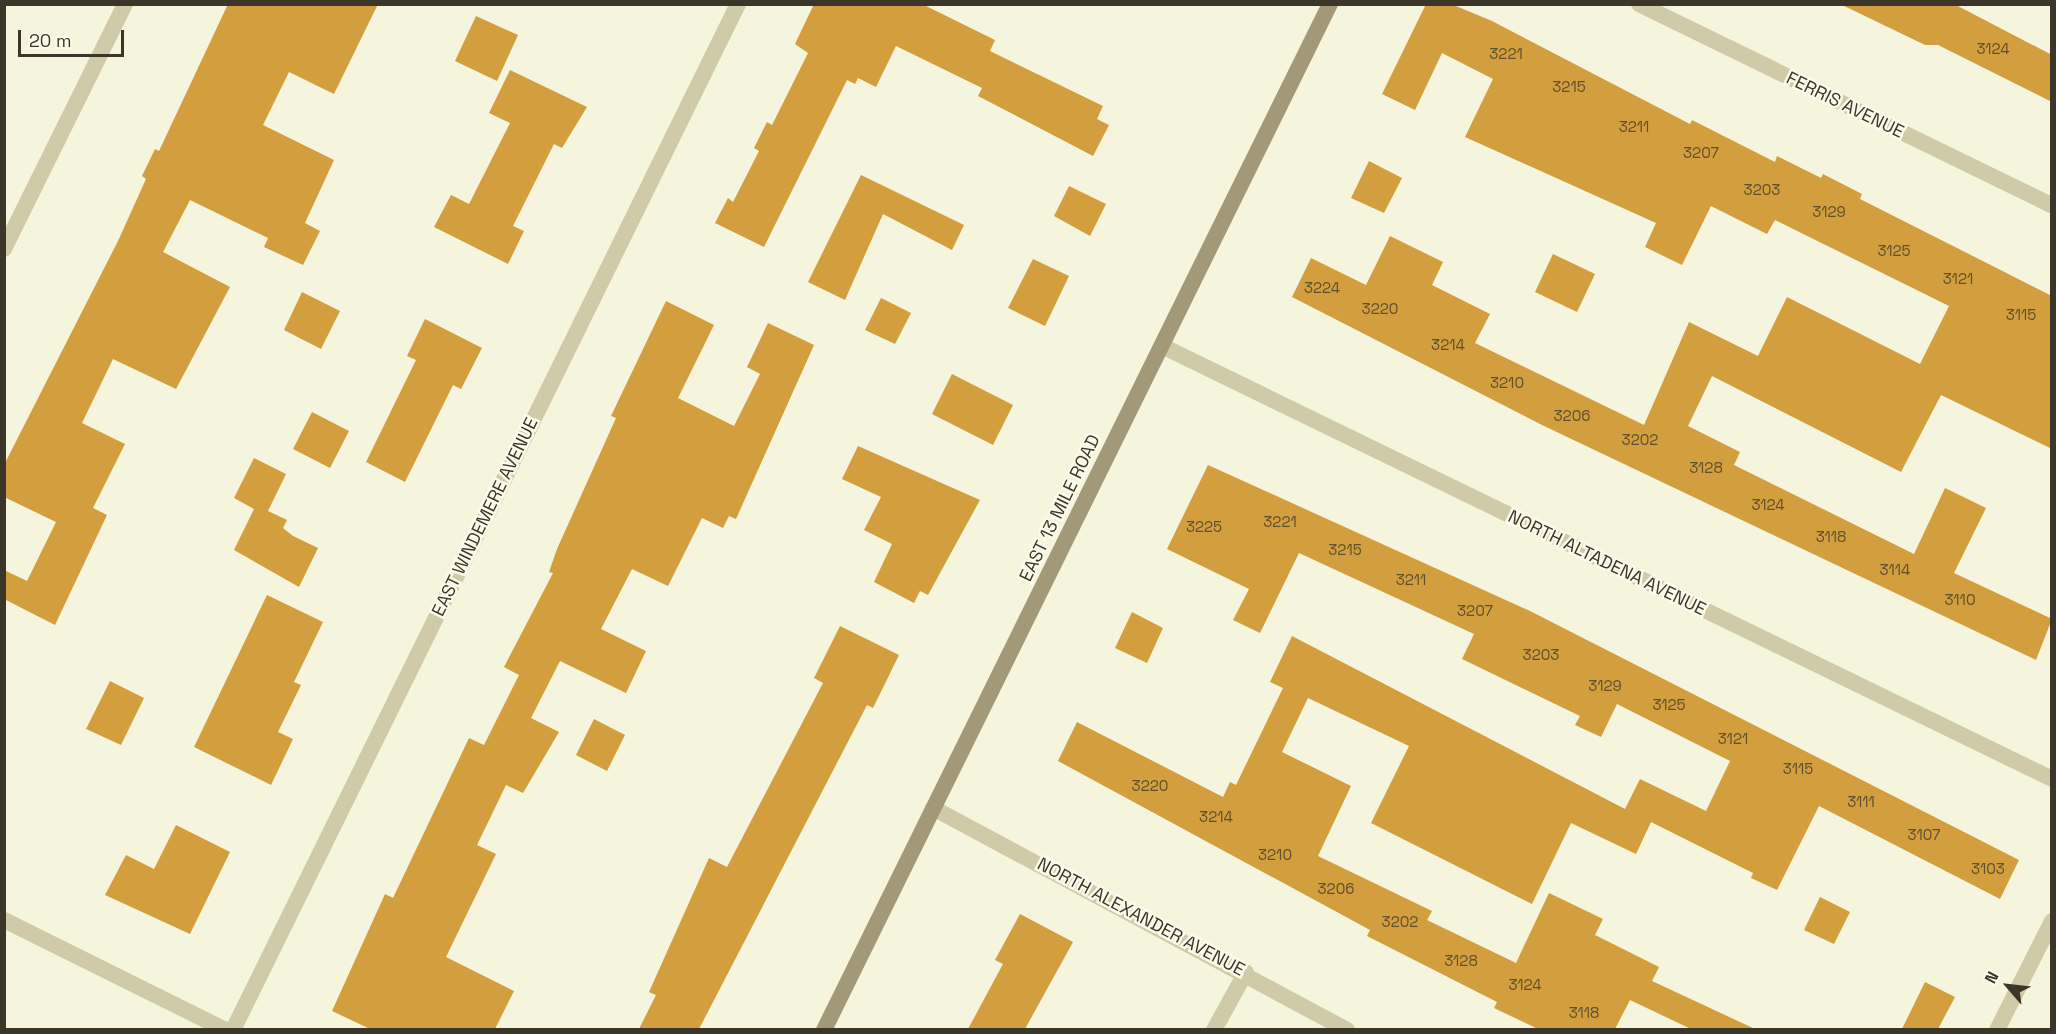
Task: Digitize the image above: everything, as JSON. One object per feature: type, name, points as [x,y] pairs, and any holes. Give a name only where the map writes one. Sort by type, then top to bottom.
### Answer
[{"type":"main road","name":"EAST 13 MILE ROAD","points":[[824,1029],[1330,4]]},
{"type":"street","points":[[4,249],[125,4]]},
{"type":"street","name":"EAST WINDEMERE AVENUE","points":[[233,1029],[738,4]]},
{"type":"street","name":"FERRIS AVENUE","points":[[1640,4],[2052,205]]},
{"type":"street","name":"NORTH ALTADENA AVENUE","points":[[1162,346],[2052,779]]},
{"type":"street","name":"NORTH ALEXANDER AVENUE","points":[[933,808],[1246,972],[1347,1029]]},
{"type":"street","points":[[4,920],[226,1029]]},
{"type":"street","points":[[1997,1029],[2052,921]]},
{"type":"street","points":[[1214,1029],[1246,972]]},
{"type":"building","points":[[228,4],[378,4],[334,94],[289,72],[263,125],[334,160],[305,223],[320,231],[303,265],[264,247],[268,238],[190,200],[163,252],[230,287],[176,389],[113,359],[82,423],[125,444],[93,508],[107,515],[55,625],[4,599],[4,570],[27,581],[56,522],[4,497],[4,465],[118,241],[146,179],[142,176],[155,149],[159,151]]},
{"type":"building","points":[[814,4],[922,4],[995,40],[990,51],[1103,106],[1097,119],[1109,125],[1093,156],[978,96],[982,88],[896,46],[876,87],[858,78],[855,84],[847,80],[764,247],[715,223],[728,198],[733,202],[759,151],[754,148],[767,122],[772,125],[808,53],[795,44]]},
{"type":"building","points":[[1426,4],[1451,4],[1492,21],[1690,124],[1692,120],[1775,162],[1777,156],[1821,178],[1823,174],[1862,194],[1860,199],[2052,296],[2052,449],[1941,395],[1901,472],[1712,376],[1688,426],[1740,452],[1734,465],[1914,554],[1945,488],[1986,508],[1954,573],[2052,619],[2036,660],[1542,425],[1292,297],[1311,258],[1366,285],[1390,236],[1443,262],[1432,285],[1490,314],[1475,343],[1644,425],[1689,322],[1758,356],[1787,297],[1920,364],[1949,306],[1775,220],[1767,234],[1711,206],[1682,265],[1645,247],[1656,223],[1465,137],[1493,79],[1442,53],[1415,110],[1382,94]]},
{"type":"building","points":[[1840,4],[1954,4],[2052,55],[2052,102],[1938,45],[1925,45]]},
{"type":"building","points":[[476,16],[518,35],[497,81],[455,61]]},
{"type":"building","points":[[510,70],[587,107],[562,148],[554,144],[513,226],[524,231],[508,264],[434,227],[451,195],[469,204],[510,123],[489,113]]},
{"type":"building","points":[[1369,161],[1402,178],[1384,213],[1351,198]]},
{"type":"building","points":[[861,175],[964,225],[952,250],[883,214],[845,300],[808,282]]},
{"type":"building","points":[[1069,186],[1106,204],[1090,236],[1054,216]]},
{"type":"building","points":[[1553,254],[1595,274],[1577,312],[1535,292]]},
{"type":"building","points":[[1033,259],[1069,276],[1045,326],[1008,308]]},
{"type":"building","points":[[302,292],[340,311],[321,349],[284,330]]},
{"type":"building","points":[[881,298],[911,313],[895,344],[865,330]]},
{"type":"building","points":[[666,301],[714,325],[678,398],[734,426],[760,374],[747,367],[768,323],[814,345],[736,519],[729,516],[723,528],[702,518],[668,586],[632,569],[601,629],[646,651],[626,693],[560,661],[531,718],[559,732],[523,793],[506,785],[477,845],[496,854],[446,957],[514,991],[495,1029],[370,1029],[332,1011],[385,894],[393,898],[469,738],[484,745],[519,675],[504,667],[553,573],[549,572],[557,549],[616,418],[611,416]]},
{"type":"building","points":[[425,319],[482,348],[461,389],[453,385],[405,482],[366,462],[416,360],[407,356]]},
{"type":"building","points":[[952,374],[1013,405],[993,445],[932,414]]},
{"type":"building","points":[[312,412],[349,431],[330,468],[293,449]]},
{"type":"building","points":[[858,446],[980,500],[928,595],[920,591],[914,603],[874,582],[892,544],[864,530],[881,497],[842,479]]},
{"type":"building","points":[[254,458],[286,474],[268,511],[287,520],[283,528],[293,536],[318,548],[299,587],[234,550],[254,509],[234,498]]},
{"type":"building","points":[[1208,465],[1530,611],[2019,860],[2000,899],[1819,806],[1777,890],[1751,878],[1753,873],[1651,822],[1636,854],[1571,823],[1532,904],[1371,823],[1409,746],[1308,698],[1282,752],[1351,786],[1318,856],[1432,911],[1427,920],[1516,963],[1549,893],[1603,919],[1595,935],[1659,967],[1652,981],[1755,1029],[1691,1029],[1630,1000],[1615,1029],[1538,1029],[1494,1008],[1497,1002],[1367,936],[1370,930],[1058,761],[1077,722],[1223,797],[1230,782],[1236,785],[1283,688],[1270,682],[1292,636],[1625,809],[1640,779],[1706,811],[1730,761],[1617,704],[1601,737],[1575,725],[1580,716],[1462,659],[1474,634],[1299,553],[1260,633],[1233,620],[1249,589],[1167,549]]},
{"type":"building","points":[[267,595],[323,622],[294,682],[301,685],[278,732],[293,739],[271,785],[194,747]]},
{"type":"building","points":[[1132,612],[1163,628],[1147,663],[1115,648]]},
{"type":"building","points":[[840,626],[899,655],[873,708],[867,705],[699,1029],[639,1029],[656,995],[649,992],[709,858],[727,867],[823,683],[814,678]]},
{"type":"building","points":[[110,681],[144,698],[121,745],[86,729]]},
{"type":"building","points":[[594,719],[625,735],[607,771],[576,755]]},
{"type":"building","points":[[176,825],[230,852],[190,934],[105,895],[126,855],[154,869]]},
{"type":"building","points":[[1820,897],[1850,912],[1834,944],[1804,930]]},
{"type":"building","points":[[1020,914],[1073,942],[1025,1029],[968,1029],[1003,964],[995,960]]},
{"type":"building","points":[[1925,982],[1955,997],[1938,1029],[1902,1029]]}]
